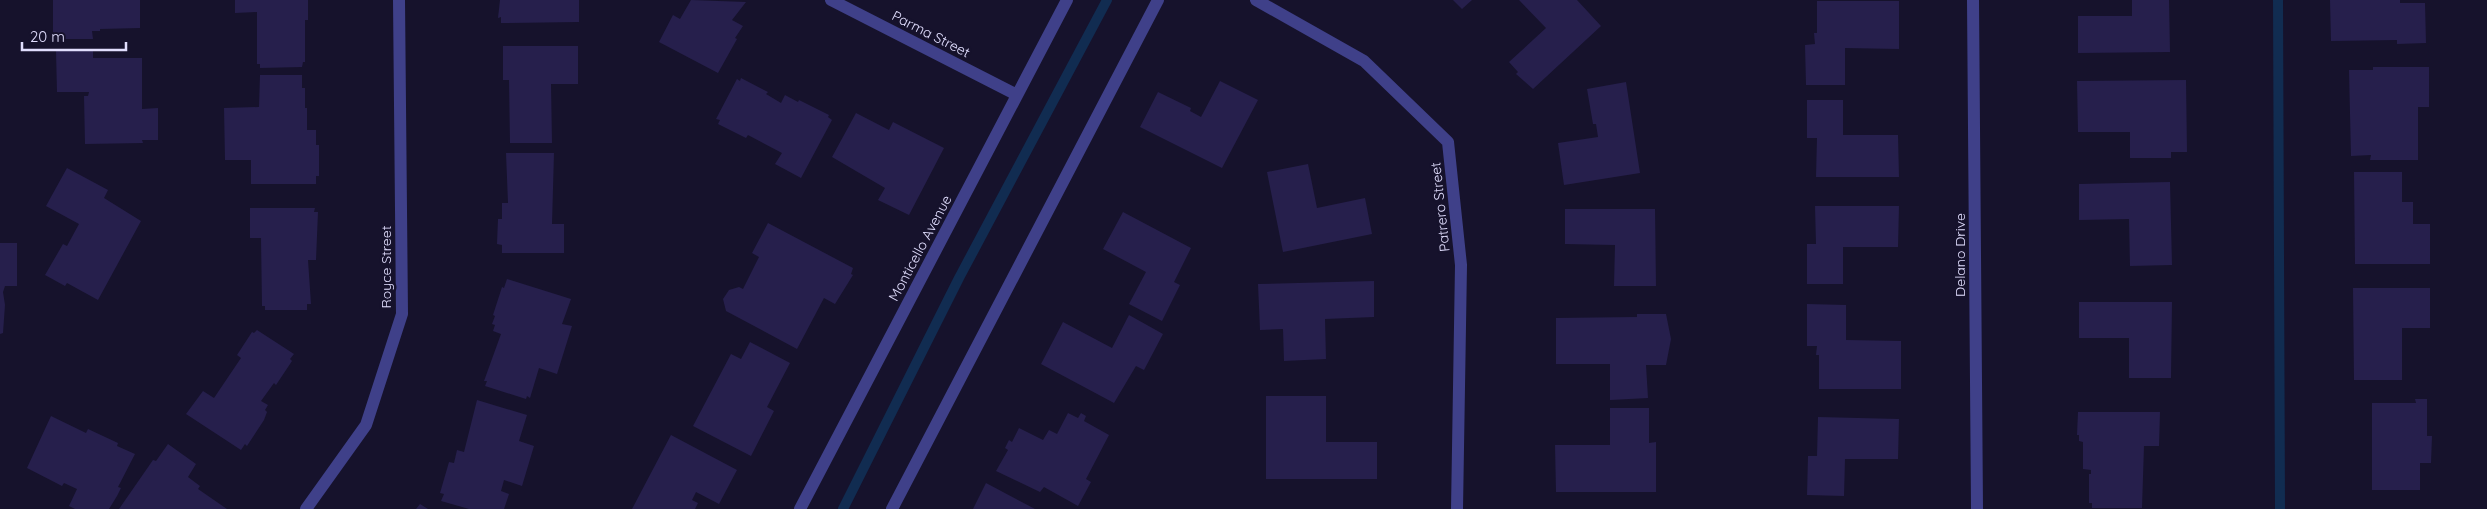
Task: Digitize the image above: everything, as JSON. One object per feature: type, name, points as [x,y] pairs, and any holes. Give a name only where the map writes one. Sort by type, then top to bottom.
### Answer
[{"type":"street","name":"Royce Street","points":[[306,509],[366,424],[402,314],[399,0]]},
{"type":"street","name":"Parma Street","points":[[830,0],[1018,95]]},
{"type":"street","name":"Monticello Avenue","points":[[800,509],[1067,0]]},
{"type":"street","points":[[892,509],[1158,0]]},
{"type":"street","name":"Patrero Street","points":[[1256,0],[1364,62],[1448,142],[1461,265],[1457,509]]},
{"type":"street","name":"Delano Drive","points":[[1973,0],[1977,509]]},
{"type":"building","points":[[53,0],[140,0],[140,28],[100,29],[100,31],[92,31],[93,39],[53,39]]},
{"type":"building","points":[[235,0],[308,0],[308,20],[305,20],[305,62],[303,62],[302,67],[260,68],[260,64],[257,64],[257,12],[235,13]]},
{"type":"building","points":[[500,0],[579,0],[579,22],[501,23],[501,17],[498,18]]},
{"type":"building","points":[[691,0],[746,2],[732,20],[743,26],[718,73],[659,42],[673,15],[680,19]]},
{"type":"building","points":[[1453,0],[1472,0],[1462,9]]},
{"type":"building","points":[[1519,0],[1577,0],[1601,26],[1533,89],[1516,74],[1518,72],[1509,62],[1546,28]]},
{"type":"building","points":[[2132,0],[2169,0],[2170,52],[2078,53],[2078,16],[2132,16]]},
{"type":"building","points":[[2330,0],[2400,0],[2400,3],[2425,3],[2426,43],[2397,44],[2397,40],[2331,41]]},
{"type":"building","points":[[1817,1],[1899,1],[1899,49],[1845,48],[1845,85],[1806,85],[1805,45],[1815,44],[1814,33],[1817,33]]},
{"type":"building","points":[[503,46],[578,46],[578,84],[551,84],[552,143],[510,143],[509,80],[503,80]]},
{"type":"building","points":[[56,51],[93,51],[93,58],[142,58],[142,109],[158,108],[158,140],[142,140],[143,143],[85,144],[84,96],[88,96],[89,92],[57,92]]},
{"type":"building","points":[[2373,67],[2429,67],[2429,107],[2418,107],[2418,160],[2370,160],[2371,155],[2351,156],[2349,70],[2373,70]]},
{"type":"building","points":[[260,75],[302,75],[302,88],[305,88],[305,108],[307,108],[307,130],[316,130],[316,145],[319,145],[319,176],[316,176],[316,184],[251,184],[251,160],[225,160],[224,108],[259,107]]},
{"type":"building","points":[[741,78],[768,92],[766,94],[781,103],[785,95],[829,115],[828,117],[832,120],[801,178],[775,164],[782,153],[748,135],[746,138],[718,124],[720,120],[716,119],[737,79],[740,81]]},
{"type":"building","points":[[2186,80],[2187,152],[2171,152],[2171,158],[2130,158],[2130,132],[2078,132],[2077,81]]},
{"type":"building","points":[[1220,81],[1258,100],[1222,168],[1140,127],[1158,92],[1191,108],[1190,111],[1201,117]]},
{"type":"building","points":[[1626,82],[1640,173],[1564,185],[1558,143],[1598,137],[1596,124],[1593,124],[1587,89]]},
{"type":"building","points":[[1807,100],[1843,100],[1843,135],[1898,135],[1899,177],[1816,177],[1817,138],[1807,138]]},
{"type":"building","points":[[856,113],[889,130],[893,122],[944,148],[909,215],[878,200],[885,188],[832,157]]},
{"type":"building","points":[[506,153],[554,153],[552,224],[564,224],[564,253],[502,253],[502,245],[497,244],[498,219],[502,219],[502,203],[508,203]]},
{"type":"building","points":[[1308,164],[1317,208],[1365,198],[1372,234],[1283,252],[1267,172]]},
{"type":"building","points":[[67,168],[108,190],[104,198],[141,221],[98,300],[67,283],[65,286],[45,275],[63,244],[67,246],[79,224],[46,206]]},
{"type":"building","points":[[2354,172],[2402,172],[2402,202],[2413,202],[2413,224],[2430,224],[2430,264],[2355,264]]},
{"type":"building","points":[[2170,182],[2172,265],[2130,266],[2129,219],[2079,220],[2079,184]]},
{"type":"building","points":[[1815,206],[1899,206],[1898,247],[1843,247],[1843,284],[1807,284],[1807,244],[1816,244]]},
{"type":"building","points":[[250,208],[315,208],[314,212],[318,212],[316,260],[308,260],[311,304],[307,304],[307,310],[265,310],[265,306],[262,306],[261,238],[250,238]]},
{"type":"building","points":[[1565,209],[1655,209],[1656,286],[1614,286],[1615,245],[1565,244]]},
{"type":"building","points":[[1123,212],[1191,248],[1174,282],[1180,285],[1162,321],[1129,304],[1146,272],[1103,249]]},
{"type":"building","points":[[768,223],[853,268],[851,274],[853,275],[835,304],[824,298],[797,349],[726,311],[723,299],[729,290],[739,287],[743,289],[759,257],[752,253]]},
{"type":"building","points":[[0,243],[17,243],[17,286],[5,286],[3,292],[5,305],[3,333],[0,334]]},
{"type":"building","points":[[507,279],[571,299],[562,324],[572,326],[557,374],[539,368],[530,398],[527,396],[526,399],[485,386],[487,381],[484,381],[501,334],[493,331],[495,325],[492,324],[502,287],[504,288]]},
{"type":"building","points":[[1374,281],[1374,317],[1325,319],[1326,359],[1284,361],[1283,329],[1260,330],[1258,284]]},
{"type":"building","points":[[2353,288],[2430,288],[2430,328],[2402,328],[2402,380],[2354,380]]},
{"type":"building","points":[[2079,302],[2172,302],[2171,378],[2129,378],[2129,338],[2079,338]]},
{"type":"building","points":[[1807,304],[1846,305],[1846,340],[1901,341],[1901,389],[1819,389],[1819,355],[1816,355],[1817,346],[1807,346]]},
{"type":"building","points":[[1637,314],[1666,314],[1671,339],[1666,365],[1646,365],[1648,398],[1610,400],[1610,364],[1556,364],[1556,318],[1637,317]]},
{"type":"building","points":[[1129,315],[1163,334],[1144,370],[1136,366],[1114,403],[1041,364],[1063,322],[1112,348]]},
{"type":"building","points":[[257,330],[294,354],[290,359],[292,361],[276,385],[274,383],[261,401],[268,405],[265,410],[267,412],[264,420],[247,446],[245,444],[241,450],[186,414],[203,391],[214,398],[241,358],[237,355],[252,332],[254,333]]},
{"type":"building","points":[[750,342],[790,363],[767,407],[774,411],[751,456],[693,426],[731,354],[741,359]]},
{"type":"building","points":[[1266,396],[1326,396],[1326,442],[1377,442],[1377,479],[1266,479]]},
{"type":"building","points":[[2415,399],[2427,399],[2427,436],[2432,436],[2431,463],[2420,463],[2420,490],[2372,490],[2372,403],[2416,403]]},
{"type":"building","points":[[477,400],[527,415],[519,441],[534,446],[522,486],[504,480],[501,491],[509,494],[504,509],[469,509],[441,501],[444,494],[440,493],[449,462],[454,463],[457,450],[464,452]]},
{"type":"building","points":[[1610,408],[1649,408],[1649,443],[1656,442],[1656,492],[1556,492],[1555,445],[1610,445]]},
{"type":"building","points":[[2078,412],[2160,412],[2159,446],[2144,446],[2142,508],[2092,508],[2092,503],[2089,503],[2089,474],[2091,474],[2091,470],[2083,469],[2083,442],[2079,441],[2079,435],[2077,435]]},
{"type":"building","points":[[1068,413],[1078,418],[1081,413],[1086,416],[1084,421],[1109,435],[1086,479],[1091,482],[1078,506],[1044,487],[1040,492],[996,471],[1008,450],[1005,448],[1009,440],[1012,442],[1019,428],[1043,440],[1049,430],[1057,434]]},
{"type":"building","points":[[51,416],[86,433],[88,429],[118,443],[117,446],[135,454],[118,487],[121,488],[109,509],[75,509],[69,506],[77,489],[64,483],[62,486],[27,468]]},
{"type":"building","points":[[1818,417],[1899,419],[1898,459],[1845,459],[1844,496],[1807,495],[1808,456],[1817,456]]},
{"type":"building","points":[[671,435],[737,470],[719,504],[696,492],[692,500],[698,503],[695,509],[632,509]]},
{"type":"building","points":[[168,444],[196,464],[188,477],[200,486],[198,489],[227,509],[119,509],[153,460],[156,461]]},
{"type":"building","points":[[986,483],[1035,509],[973,509]]},
{"type":"building","points":[[420,504],[428,509],[416,509]]},
{"type":"waterway","points":[[843,509],[959,278],[1107,0]]},
{"type":"waterway","points":[[2278,0],[2280,509]]}]
